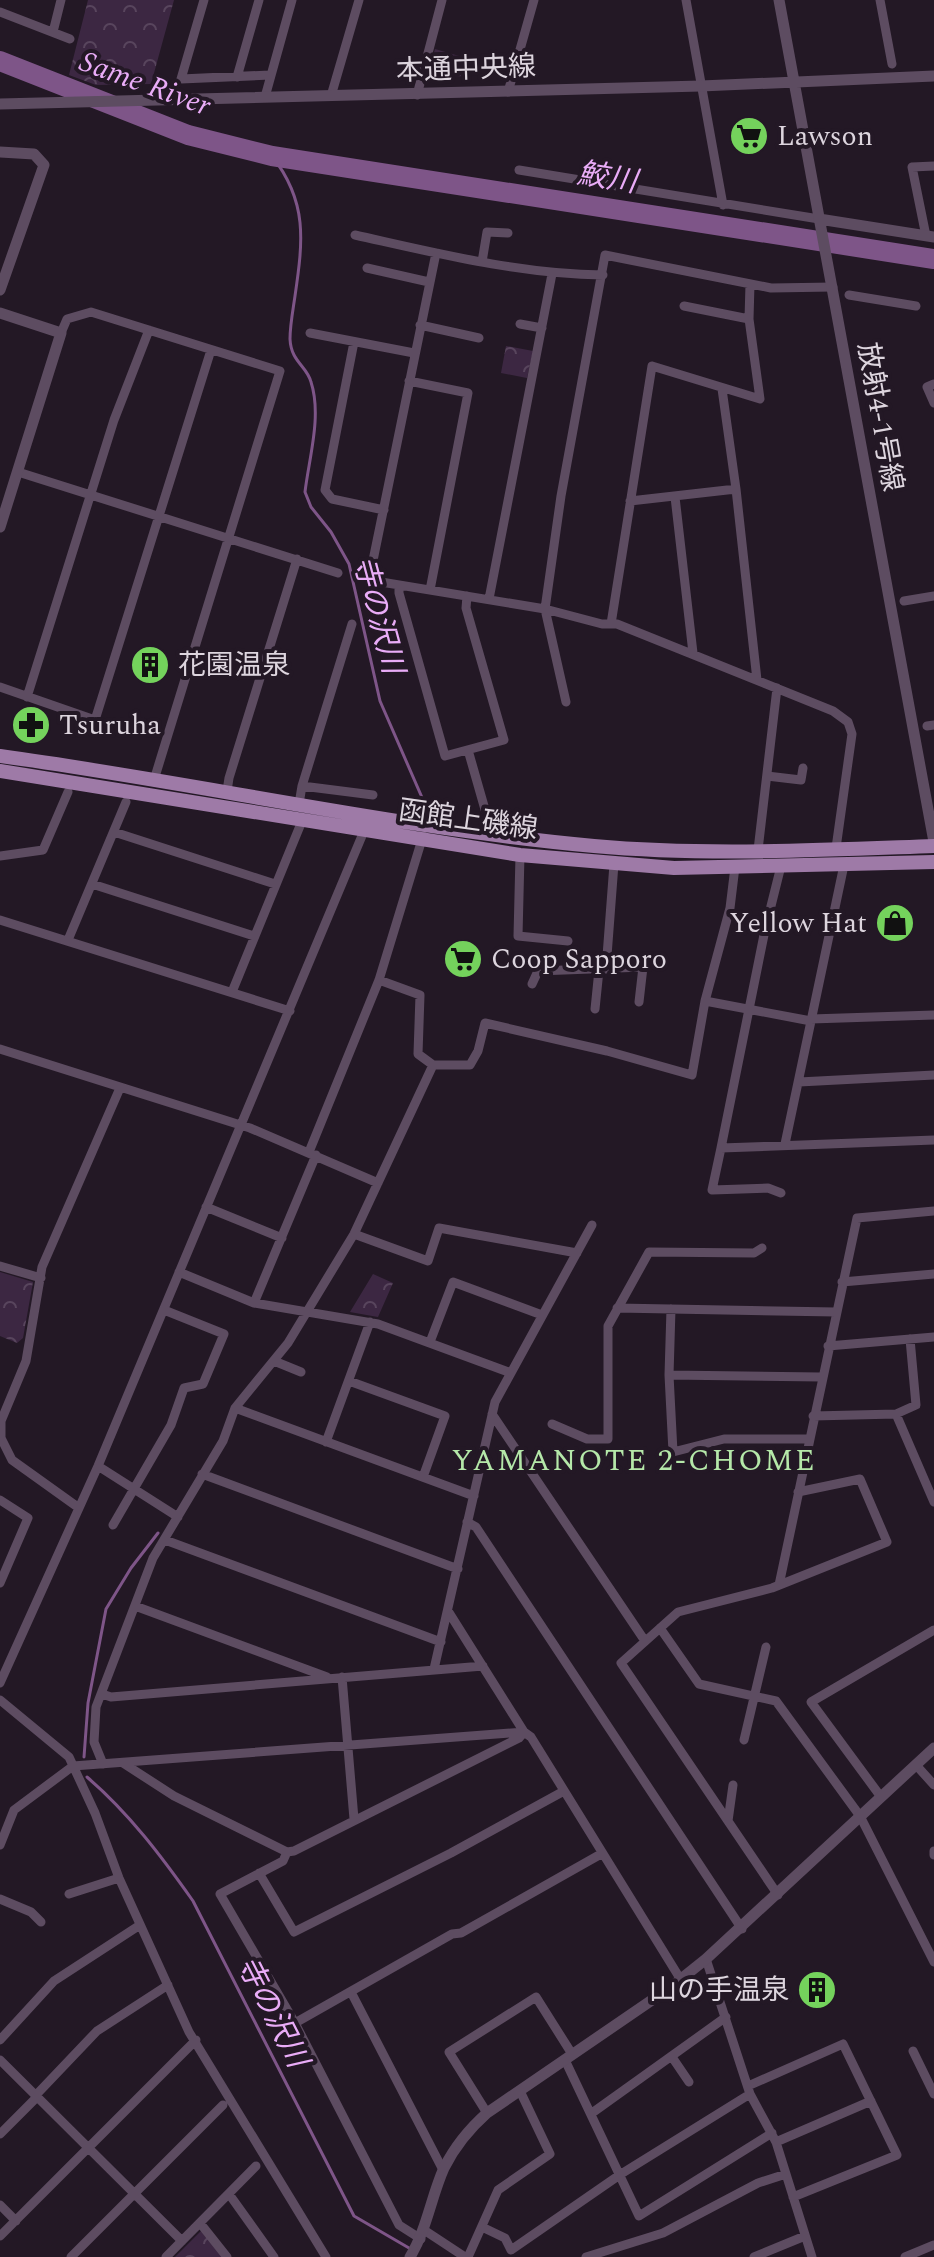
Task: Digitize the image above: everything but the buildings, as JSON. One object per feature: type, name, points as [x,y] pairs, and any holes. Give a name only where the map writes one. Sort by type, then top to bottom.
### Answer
[{"type":"main road","name":"函館上磯線","points":[[0,756],[299,804],[520,855],[674,868],[934,862]]},
{"type":"main road","name":"函館上磯線","points":[[0,771],[364,831],[492,834],[597,846],[758,850],[934,844]]},
{"type":"street","points":[[53,32],[61,0]]},
{"type":"street","points":[[204,0],[181,79],[270,75]]},
{"type":"street","points":[[237,77],[259,0]]},
{"type":"street","points":[[260,97],[270,75],[292,0]]},
{"type":"street","points":[[331,96],[359,0]]},
{"type":"street","points":[[417,95],[442,0]]},
{"type":"street","points":[[508,92],[534,0]]},
{"type":"street","points":[[686,0],[723,205]]},
{"type":"street","name":"放射4-1号線","points":[[779,0],[934,844]]},
{"type":"street","points":[[880,0],[892,64]]},
{"type":"street","points":[[0,12],[70,39]]},
{"type":"street","name":"本通中央線","points":[[0,104],[417,95],[934,76]]},
{"type":"street","points":[[0,152],[34,154],[44,165],[0,290]]},
{"type":"street","points":[[519,170],[821,224],[930,236],[912,167],[934,166]]},
{"type":"street","points":[[482,262],[487,232],[508,233]]},
{"type":"street","points":[[355,235],[552,274],[603,275]]},
{"type":"street","points":[[436,253],[369,580],[545,609],[611,624],[693,653],[833,711],[848,722],[852,734],[836,848]]},
{"type":"street","points":[[566,702],[545,609],[561,496],[605,255],[771,288],[833,287]]},
{"type":"street","points":[[367,268],[429,282]]},
{"type":"street","points":[[489,599],[552,274]]},
{"type":"street","points":[[611,624],[652,366],[760,399],[749,319],[750,284]]},
{"type":"street","points":[[849,295],[916,306]]},
{"type":"street","points":[[684,306],[749,319]]},
{"type":"street","points":[[0,527],[67,319],[91,312],[280,371],[154,780]]},
{"type":"street","points":[[0,313],[61,333]]},
{"type":"street","points":[[520,324],[542,328]]},
{"type":"street","points":[[420,325],[479,338]]},
{"type":"street","points":[[27,697],[114,420],[149,330]]},
{"type":"street","points":[[310,333],[414,353]]},
{"type":"street","points":[[354,342],[325,490],[332,499],[384,510]]},
{"type":"street","points":[[0,687],[95,720],[211,350]]},
{"type":"street","points":[[409,381],[468,393],[430,590]]},
{"type":"street","points":[[934,384],[927,387],[934,403]]},
{"type":"street","points":[[722,389],[757,680]]},
{"type":"street","points":[[18,472],[338,573]]},
{"type":"street","points":[[630,501],[736,489]]},
{"type":"street","points":[[675,497],[693,653]]},
{"type":"street","points":[[227,791],[297,559]]},
{"type":"street","points":[[399,586],[445,756],[504,740],[466,608],[467,596]]},
{"type":"street","points":[[904,601],[934,596]]},
{"type":"street","points":[[299,804],[352,624]]},
{"type":"street","points":[[758,850],[777,688]]},
{"type":"street","points":[[468,750],[492,834]]},
{"type":"street","points":[[767,776],[801,780],[803,768]]},
{"type":"street","points":[[302,786],[373,795]]},
{"type":"street","points":[[0,856],[43,850],[68,792]]},
{"type":"street","points":[[68,940],[126,802]]},
{"type":"street","points":[[232,992],[302,821]]},
{"type":"street","points":[[0,1683],[98,1466],[364,831]]},
{"type":"street","points":[[114,832],[275,884]]},
{"type":"street","points":[[254,1303],[282,1238],[379,980],[424,833]]},
{"type":"street","points":[[520,855],[518,936],[568,941]]},
{"type":"street","points":[[595,1009],[614,864]]},
{"type":"street","points":[[785,1144],[844,865]]},
{"type":"street","points":[[781,866],[712,1190],[768,1188],[781,1193]]},
{"type":"street","points":[[379,980],[420,995],[418,1054],[433,1065],[470,1065],[478,1051],[485,1023],[607,1051],[692,1075],[705,1001],[730,908],[735,867]]},
{"type":"street","points":[[92,884],[254,936]]},
{"type":"street","points":[[0,920],[290,1011]]},
{"type":"street","points":[[532,984],[538,971],[643,967],[639,1002]]},
{"type":"street","points":[[705,1001],[811,1020],[934,1015]]},
{"type":"street","points":[[0,1049],[240,1125],[313,1153],[378,1183]]},
{"type":"street","points":[[103,1764],[94,1742],[96,1707],[153,1558],[223,1441],[235,1408],[274,1361],[354,1234],[433,1065]]},
{"type":"street","points":[[799,1082],[934,1075]]},
{"type":"street","points":[[79,1508],[17,1466],[1,1438],[4,1412],[26,1361],[42,1267],[120,1088]]},
{"type":"street","points":[[721,1148],[934,1140]]},
{"type":"street","points":[[206,1207],[282,1238]]},
{"type":"street","points":[[779,1585],[857,1218],[934,1211]]},
{"type":"street","points":[[434,1669],[495,1402],[592,1225]]},
{"type":"street","points":[[354,1234],[428,1261],[439,1228],[577,1253]]},
{"type":"street","points":[[552,1424],[587,1439],[608,1439],[608,1326],[649,1252],[754,1253],[762,1248]]},
{"type":"street","points":[[0,1266],[41,1278]]},
{"type":"street","points":[[179,1272],[254,1303],[370,1322],[511,1373]]},
{"type":"street","points":[[842,1282],[934,1274]]},
{"type":"street","points":[[430,1342],[453,1282],[542,1315]]},
{"type":"street","points":[[617,1308],[836,1312]]},
{"type":"street","points":[[671,1309],[669,1375],[673,1452],[724,1439],[809,1439]]},
{"type":"street","points":[[113,1525],[171,1425],[184,1388],[203,1384],[224,1334],[164,1310]]},
{"type":"street","points":[[326,1442],[370,1322]]},
{"type":"street","points":[[828,1346],[934,1337]]},
{"type":"street","points":[[813,1416],[896,1414],[916,1405],[910,1339]]},
{"type":"street","points":[[274,1361],[301,1372]]},
{"type":"street","points":[[669,1375],[821,1377]]},
{"type":"street","points":[[349,1381],[445,1416],[423,1477]]},
{"type":"street","points":[[235,1408],[474,1496]]},
{"type":"street","points":[[492,1414],[645,1641]]},
{"type":"street","points":[[896,1414],[934,1502]]},
{"type":"street","points":[[98,1466],[178,1517]]},
{"type":"street","points":[[202,1474],[458,1569]]},
{"type":"street","points":[[778,1895],[621,1663],[678,1612],[779,1585],[887,1542],[860,1479],[798,1492]]},
{"type":"street","points":[[0,1500],[28,1518],[2,1570],[0,1583]]},
{"type":"street","points":[[467,1522],[476,1527],[742,1929]]},
{"type":"street","points":[[165,1540],[441,1642]]},
{"type":"street","points":[[135,1606],[330,1679]]},
{"type":"street","points":[[448,1611],[524,1732],[531,1737],[681,1980]]},
{"type":"street","points":[[660,1628],[699,1684],[776,1701],[860,1816],[934,1962]]},
{"type":"street","points":[[881,1797],[811,1702],[934,1630]]},
{"type":"street","points":[[744,1740],[766,1647]]},
{"type":"street","points":[[102,1694],[111,1697],[483,1666]]},
{"type":"street","points":[[342,1677],[354,1819]]},
{"type":"street","points":[[0,1700],[69,1757],[95,1813],[119,1878],[189,2032],[326,2257]]},
{"type":"street","points":[[0,1845],[14,1810],[73,1766],[524,1732]]},
{"type":"street","points":[[123,1763],[174,1796],[287,1852],[425,1787],[519,1738],[524,1732]]},
{"type":"street","points":[[410,2257],[421,2238],[443,2170],[457,2145],[487,2113],[681,1980],[742,1929],[934,1748]]},
{"type":"street","points":[[916,1765],[934,1785]]},
{"type":"street","points":[[728,1821],[733,1785]]},
{"type":"street","points":[[259,1873],[294,1932],[451,1853],[564,1791]]},
{"type":"street","points":[[287,1852],[283,1861],[220,1894],[295,2023],[399,2225],[467,2257],[498,2190],[550,2154],[520,2091]]},
{"type":"street","points":[[295,2023],[601,1854]]},
{"type":"street","points":[[69,1894],[119,1878]]},
{"type":"street","points":[[0,1899],[31,1912],[41,1922]]},
{"type":"street","points":[[0,2040],[54,1981],[140,1925]]},
{"type":"street","points":[[706,1959],[749,2090],[774,2138],[812,2257]]},
{"type":"street","points":[[0,2134],[97,2031],[168,1985]]},
{"type":"street","points":[[351,1992],[443,2170]]},
{"type":"street","points":[[487,2113],[449,2052],[536,1997],[569,2057],[639,2216],[774,2138],[871,2101]]},
{"type":"street","points":[[592,2113],[726,2017]]},
{"type":"street","points":[[0,2236],[196,2040]]},
{"type":"street","points":[[482,2227],[505,2238],[514,2253],[621,2174],[749,2090],[843,2044],[897,2155],[793,2197]]},
{"type":"street","points":[[913,2051],[934,2094]]},
{"type":"street","points":[[672,2057],[689,2082]]},
{"type":"street","points":[[0,2060],[182,2241]]},
{"type":"street","points":[[71,2257],[223,2105]]},
{"type":"street","points":[[166,2257],[256,2166]]},
{"type":"street","points":[[586,2257],[663,2233],[758,2183],[786,2174]]},
{"type":"street","points":[[229,2194],[274,2257]]},
{"type":"street","points":[[0,2205],[16,2221]]},
{"type":"street","points":[[200,2223],[227,2257]]},
{"type":"street","points":[[754,2257],[805,2236]]},
{"type":"street","points":[[905,2257],[934,2245]]},
{"type":"green space","points":[[88,0],[174,0],[151,84],[96,85],[69,75]]},
{"type":"green space","points":[[435,49],[473,60],[469,76],[427,77]]},
{"type":"green space","points":[[506,346],[533,351],[527,378],[501,373]]},
{"type":"green space","points":[[0,1272],[33,1282],[23,1338],[17,1343],[0,1336]]},
{"type":"green space","points":[[373,1274],[393,1283],[378,1317],[350,1312]]},
{"type":"green space","points":[[202,2230],[223,2257],[175,2257]]},
{"type":"waterway","name":"鮫川","points":[[0,61],[188,135],[272,156],[934,259]]},
{"type":"waterway","name":"寺の沢川","points":[[272,156],[292,190],[300,223],[300,257],[290,339],[293,353],[309,377],[314,395],[314,437],[305,492],[311,507],[331,532],[349,564],[380,701],[427,809]]},
{"type":"waterway","name":"寺の沢川","points":[[84,1757],[88,1703],[106,1609],[131,1568],[158,1533]]},
{"type":"waterway","name":"寺の沢川","points":[[87,1777],[144,1836],[193,1901],[354,2216],[409,2248]]},
{"type":"place","name":"Lawson","points":[[749,136]]},
{"type":"place","name":"花園温泉","points":[[150,665]]},
{"type":"place","name":"Tsuruha","points":[[31,725]]},
{"type":"place","name":"Yellow Hat","points":[[895,923]]},
{"type":"place","name":"Coop Sapporo","points":[[463,959]]},
{"type":"place","name":"山の手温泉","points":[[817,1990]]},
{"type":"district","name":"YAMANOTE 2-CHOME","points":[[634,1461]]},
{"type":"water label","name":"Same River","points":[[145,84]]}]
